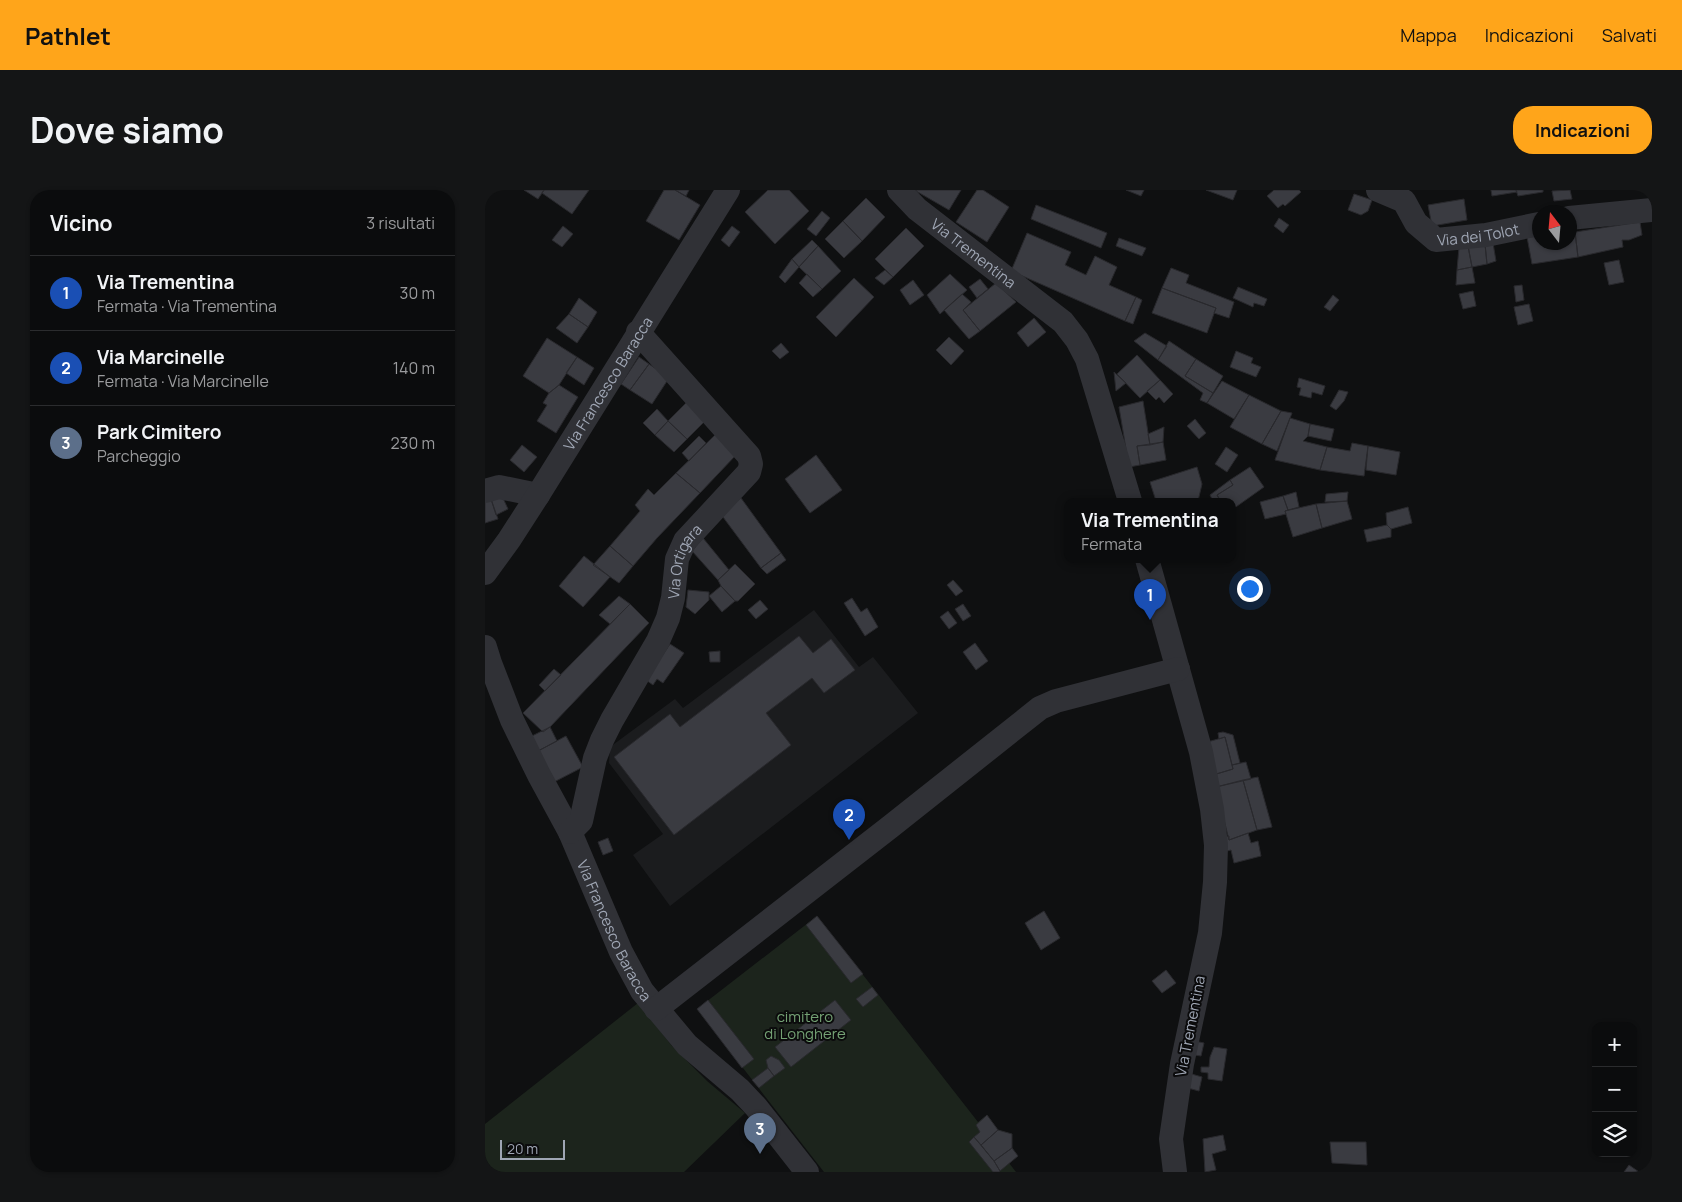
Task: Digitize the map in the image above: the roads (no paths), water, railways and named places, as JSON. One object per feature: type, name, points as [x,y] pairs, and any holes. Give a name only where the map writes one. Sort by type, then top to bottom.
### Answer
[{"type":"street","name":"Via Francesco Baracca","points":[[485,573],[538,495],[728,190]]},
{"type":"street","name":"Via Trementina","points":[[899,190],[917,209],[1063,322],[1077,340],[1087,359],[1129,498]]},
{"type":"street","name":"Via dei Tolot","points":[[1378,190],[1404,201],[1416,223],[1436,240],[1486,235],[1532,225]]},
{"type":"street","points":[[1577,217],[1652,210]]},
{"type":"street","name":"Via Ortigara","points":[[570,832],[581,821],[595,758],[602,740],[658,641],[668,618],[673,598],[677,559],[685,541],[739,484],[749,472],[751,464],[749,456],[638,332]]},
{"type":"street","points":[[485,491],[499,487],[538,495]]},
{"type":"street","name":"Via Trementina","points":[[1148,563],[1201,752],[1213,809],[1216,845],[1215,882],[1210,932],[1175,1106],[1171,1138],[1175,1172]]},
{"type":"street","name":"Via Francesco Baracca","points":[[485,647],[512,720],[570,832],[621,952],[643,992],[687,1045],[756,1107],[807,1172]]},
{"type":"street","points":[[656,1009],[1040,708],[1056,701],[1178,669]]},
{"type":"place","name":"Via Trementina","points":[[1150,620]]},
{"type":"place","name":"Via Marcinelle","points":[[849,840]]},
{"type":"place","name":"Park Cimitero","points":[[760,1154]]},
{"type":"park label","name":"cimitero di Longhere","points":[[805,1024]]}]
